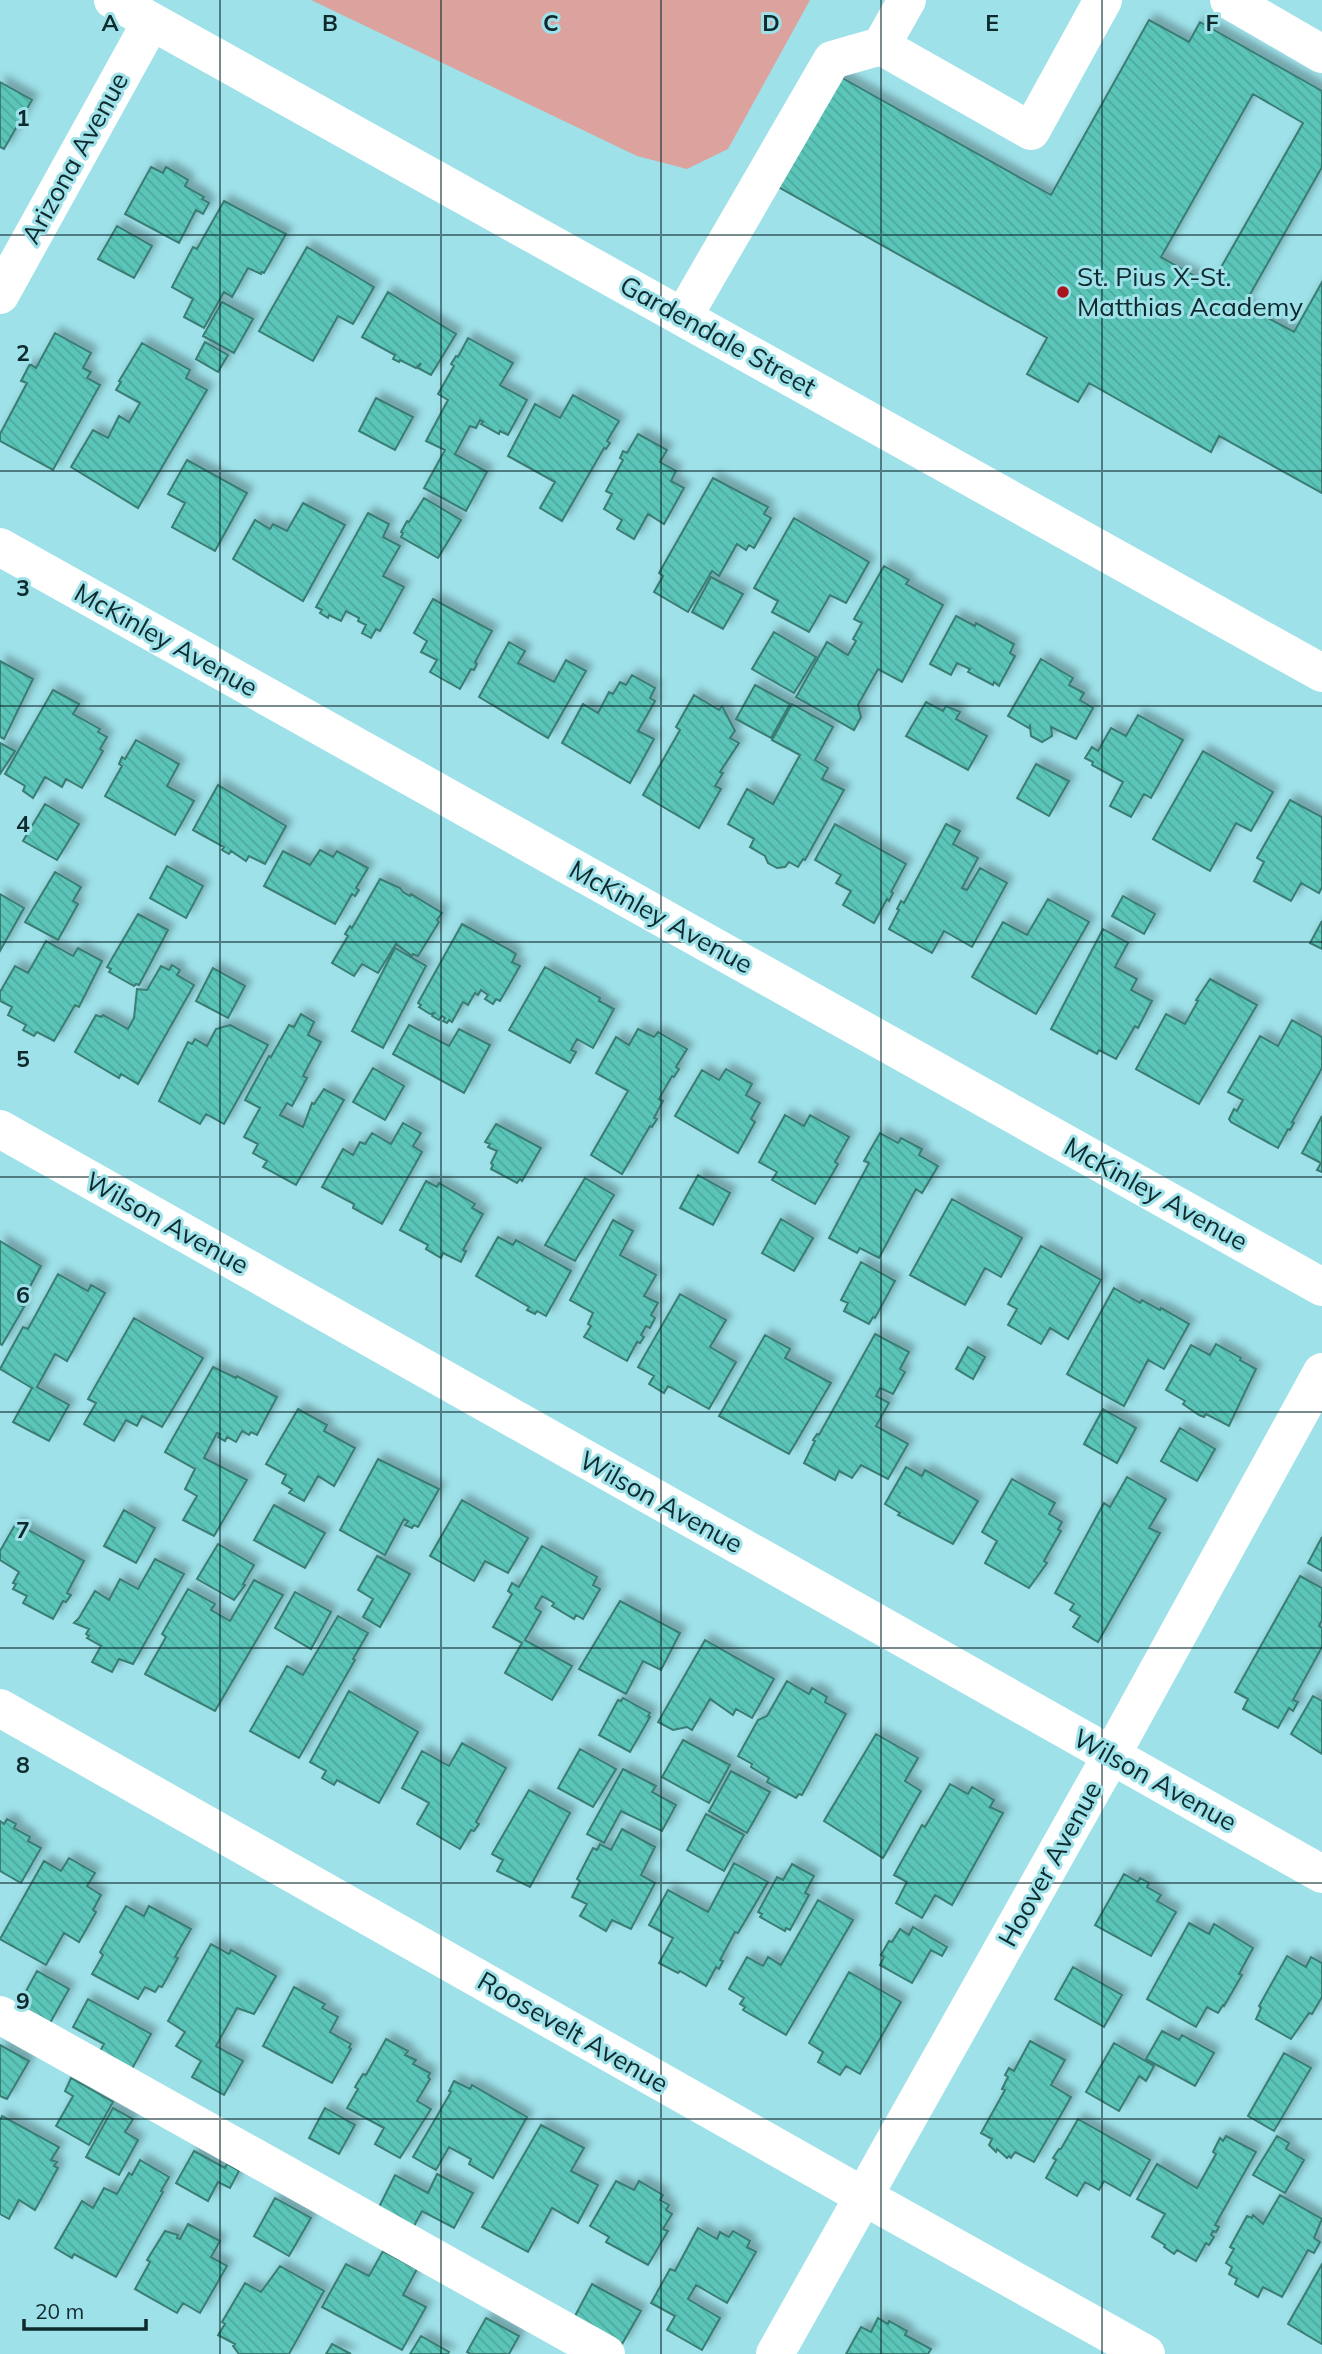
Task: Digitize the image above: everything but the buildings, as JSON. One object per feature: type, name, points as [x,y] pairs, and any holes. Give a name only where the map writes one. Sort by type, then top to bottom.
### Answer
[{"type":"street","name":"Gardendale Street","points":[[113,0],[1322,673]]},
{"type":"street","points":[[683,317],[832,60],[881,46],[907,0]]},
{"type":"street","points":[[881,46],[1031,131],[1103,0]]},
{"type":"street","points":[[1228,0],[1322,54]]},
{"type":"street","name":"Arizona Avenue","points":[[0,295],[151,22]]},
{"type":"street","name":"McKinley Avenue","points":[[0,547],[1322,1287]]},
{"type":"street","name":"Wilson Avenue","points":[[0,1129],[1322,1874]]},
{"type":"street","name":"Hoover Avenue","points":[[775,2354],[1111,1756],[1322,1371]]},
{"type":"street","name":"Roosevelt Avenue","points":[[0,1708],[1146,2354]]},
{"type":"street","points":[[0,2015],[606,2354]]},
{"type":"shaded area","points":[[311,0],[810,0],[728,149],[687,169],[637,156]]},
{"type":"place","name":"St. Pius X-St. Matthias Academy","points":[[1063,292]]}]
